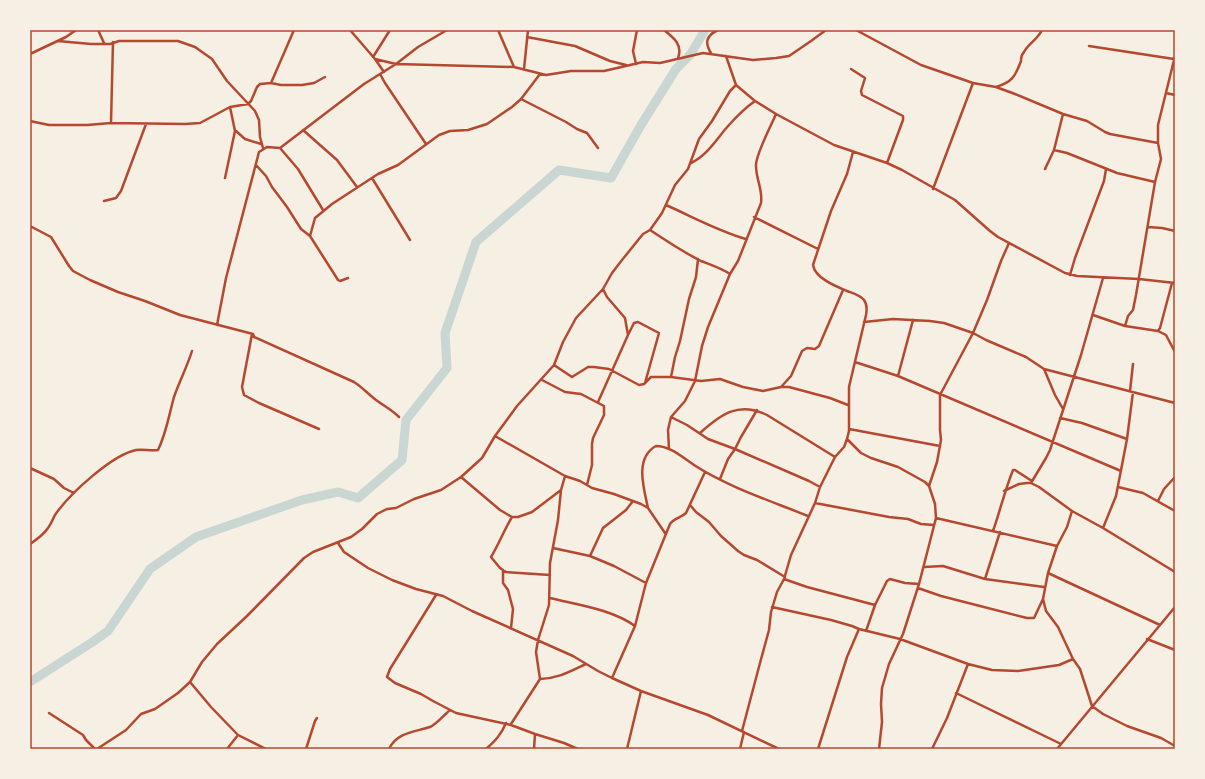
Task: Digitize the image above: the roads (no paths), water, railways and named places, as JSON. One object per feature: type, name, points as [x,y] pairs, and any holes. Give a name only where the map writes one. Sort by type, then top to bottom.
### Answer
[{"type":"street","points":[[30,54],[66,37],[76,30]]},
{"type":"street","points":[[98,30],[104,44]]},
{"type":"street","points":[[270,83],[294,30]]},
{"type":"street","points":[[350,30],[384,72]]},
{"type":"street","points":[[374,58],[390,30]]},
{"type":"street","points":[[235,130],[245,139],[262,146],[280,148],[364,84],[396,64],[418,47],[447,30]]},
{"type":"street","points":[[498,30],[514,67]]},
{"type":"street","points":[[524,69],[528,30]]},
{"type":"street","points":[[636,64],[633,51],[637,30]]},
{"type":"street","points":[[664,30],[673,37],[679,46],[680,52],[678,58]]},
{"type":"street","points":[[711,53],[707,45],[708,38],[711,34],[718,30]]},
{"type":"street","points":[[374,58],[396,64],[514,67],[540,74],[551,75],[571,71],[604,71],[643,62],[660,63],[703,53],[753,60],[789,56],[826,30]]},
{"type":"street","points":[[856,30],[921,65],[973,83],[996,87],[1016,94],[1063,114],[1087,121],[1110,134],[1158,143]]},
{"type":"street","points":[[996,87],[1006,84],[1012,80],[1024,52],[1039,36],[1042,30]]},
{"type":"street","points":[[527,37],[575,46],[610,61],[627,65]]},
{"type":"street","points":[[58,41],[89,44],[104,44],[131,40],[178,41],[195,47],[212,59],[227,81],[257,115],[262,146],[255,165],[226,278],[217,325]]},
{"type":"street","points":[[111,123],[113,42]]},
{"type":"street","points":[[1089,46],[1175,57],[1158,125],[1158,143],[1161,159],[1155,182],[1139,279],[1133,310],[1128,316],[1125,326]]},
{"type":"street","points":[[726,56],[736,85],[755,101],[825,140],[902,170],[933,189],[955,200],[990,231],[1009,243],[1070,275],[1139,279],[1174,283],[1158,332]]},
{"type":"street","points":[[851,69],[865,78],[861,91],[862,95],[903,116],[903,120],[887,164]]},
{"type":"street","points":[[380,74],[385,84],[426,144]]},
{"type":"street","points":[[310,236],[316,218],[323,210],[372,178],[398,165],[443,132],[468,130],[487,124],[521,99],[540,74]]},
{"type":"street","points":[[30,121],[49,125],[200,123],[230,107],[248,104],[260,84],[270,83],[281,85],[302,85],[314,83],[325,78]]},
{"type":"street","points":[[933,189],[973,83]]},
{"type":"street","points":[[49,713],[83,735],[86,740],[96,749],[126,730],[141,714],[155,709],[166,702],[190,682],[202,662],[217,644],[304,558],[330,544],[338,543],[351,536],[362,529],[377,514],[387,509],[396,508],[414,499],[433,494],[461,477],[482,458],[495,436],[517,406],[554,365],[563,342],[576,318],[603,289],[612,273],[643,234],[650,230],[666,205],[675,184],[691,163],[699,139],[730,91],[736,85]]},
{"type":"street","points":[[1166,93],[1175,95]]},
{"type":"street","points":[[521,99],[587,133],[598,148]]},
{"type":"street","points":[[691,163],[698,160],[705,154],[729,124],[755,101]]},
{"type":"street","points":[[225,178],[235,130],[230,107]]},
{"type":"street","points":[[669,449],[668,430],[671,417],[685,401],[695,381],[702,346],[708,328],[730,274],[738,261],[762,196],[756,165],[757,156],[776,114]]},
{"type":"street","points":[[1045,169],[1054,150],[1063,114]]},
{"type":"street","points":[[104,201],[116,198],[121,191],[146,124]]},
{"type":"street","points":[[304,130],[337,160],[357,188]]},
{"type":"street","points":[[280,148],[298,169],[323,210]]},
{"type":"street","points":[[1054,150],[1067,153],[1117,173],[1155,182]]},
{"type":"street","points":[[740,749],[768,634],[772,607],[777,592],[784,578],[791,554],[815,503],[820,487],[835,457],[844,447],[849,429],[849,387],[867,310],[865,301],[818,275],[814,270],[813,265],[831,211],[847,174],[853,152]]},
{"type":"street","points":[[255,165],[266,176],[301,228],[310,236],[338,280],[340,281],[348,278]]},
{"type":"street","points":[[1070,275],[1104,181],[1106,169]]},
{"type":"street","points":[[372,178],[410,240]]},
{"type":"street","points":[[666,205],[705,222],[727,234],[746,240]]},
{"type":"street","points":[[754,217],[818,249]]},
{"type":"street","points":[[30,227],[51,237],[68,266],[78,274],[118,292],[180,314],[252,334],[354,382],[362,387],[377,401],[392,410],[399,417]]},
{"type":"street","points":[[1148,227],[1175,231]]},
{"type":"street","points":[[650,230],[682,251],[721,268],[730,274]]},
{"type":"street","points":[[929,486],[937,462],[941,440],[940,395],[974,333],[1009,243]]},
{"type":"street","points":[[671,377],[689,299],[695,282],[698,259]]},
{"type":"street","points":[[1032,482],[1046,458],[1052,442],[1074,377],[1103,278]]},
{"type":"street","points":[[603,289],[607,298],[625,318],[628,335]]},
{"type":"street","points":[[781,387],[791,376],[802,351],[807,348],[815,349],[819,346],[843,290]]},
{"type":"street","points":[[1093,315],[1125,326],[1158,332],[1166,335],[1175,352]]},
{"type":"street","points":[[898,376],[913,320]]},
{"type":"street","points":[[864,322],[913,320],[944,324],[974,333],[986,340],[1026,357],[1044,369],[1175,403]]},
{"type":"street","points":[[598,402],[634,323],[638,322],[659,333],[644,384]]},
{"type":"street","points":[[252,334],[242,387],[244,395],[319,429]]},
{"type":"street","points":[[30,544],[44,532],[58,510],[96,473],[124,454],[139,450],[156,451],[159,449],[175,394],[186,370],[192,351]]},
{"type":"street","points":[[855,362],[898,376],[1121,471]]},
{"type":"street","points":[[1130,391],[1133,364]]},
{"type":"street","points":[[554,365],[572,377],[588,367],[609,369],[639,385],[644,384],[651,377],[671,377],[708,382],[720,379],[743,387],[763,391],[781,387],[789,387],[830,398],[848,405]]},
{"type":"street","points":[[1044,369],[1055,396],[1063,409]]},
{"type":"street","points":[[542,380],[565,392],[582,394],[604,406],[604,415],[592,444],[592,465],[587,485]]},
{"type":"street","points":[[1103,528],[1118,488],[1134,392]]},
{"type":"street","points":[[700,433],[723,415],[750,408],[767,415],[835,457]]},
{"type":"street","points":[[720,479],[728,459],[757,410]]},
{"type":"street","points":[[671,417],[708,439],[735,449],[820,487]]},
{"type":"street","points":[[1060,418],[1082,423],[1127,439]]},
{"type":"street","points":[[849,429],[940,446]]},
{"type":"street","points":[[495,436],[565,476],[580,481],[592,488],[614,494],[648,508]]},
{"type":"street","points":[[847,439],[861,453],[898,467],[925,482],[929,486],[935,504],[936,518],[918,588],[900,639],[889,664],[882,688],[882,722],[879,749]]},
{"type":"street","points":[[666,534],[648,508],[642,475],[642,468],[649,452],[656,446],[669,449],[705,472],[720,479],[808,516]]},
{"type":"street","points":[[30,468],[52,478],[64,488],[74,493]]},
{"type":"street","points":[[993,530],[1004,491],[1014,470],[1072,511],[1175,572]]},
{"type":"street","points":[[612,678],[635,626],[646,583],[671,521],[683,516],[686,513],[705,472]]},
{"type":"street","points":[[511,724],[540,678],[536,655],[538,640],[550,598],[550,575],[553,548],[561,490],[565,476]]},
{"type":"street","points":[[461,477],[500,510],[512,517],[518,517],[532,512],[561,490]]},
{"type":"street","points":[[1158,501],[1164,488],[1175,477]]},
{"type":"street","points":[[1004,491],[1019,484],[1032,482]]},
{"type":"street","points":[[1118,488],[1143,493],[1175,511]]},
{"type":"street","points":[[590,556],[603,528],[626,510],[633,501]]},
{"type":"street","points":[[815,503],[889,517],[908,519],[921,524],[934,526]]},
{"type":"street","points":[[690,505],[738,551],[757,560],[784,578],[807,587],[875,605]]},
{"type":"street","points":[[1072,511],[1068,527],[1057,546],[1044,587],[1043,599],[1046,611],[1058,627],[1073,659],[1080,669],[1092,706],[1103,714],[1127,726],[1161,738],[1175,746]]},
{"type":"street","points":[[512,517],[491,557],[506,572],[550,575]]},
{"type":"street","points":[[936,518],[1057,546]]},
{"type":"street","points":[[985,579],[1000,532]]},
{"type":"street","points":[[338,543],[344,552],[368,568],[392,580],[436,595],[573,656],[612,678],[641,691],[708,715],[779,749]]},
{"type":"street","points":[[553,548],[590,556],[614,566],[646,583]]},
{"type":"street","points":[[924,567],[943,566],[985,579],[1044,587]]},
{"type":"street","points":[[503,570],[503,583],[508,590],[513,609],[511,629]]},
{"type":"street","points":[[1048,573],[1160,625]]},
{"type":"street","points":[[866,631],[882,587],[889,579],[905,583],[919,584]]},
{"type":"street","points":[[918,588],[941,596],[1027,618],[1034,618],[1043,599]]},
{"type":"street","points":[[436,595],[390,669],[387,677],[456,713],[511,724],[578,749]]},
{"type":"street","points":[[550,598],[605,612],[628,621],[635,626]]},
{"type":"street","points":[[772,607],[831,620],[885,637],[900,639],[968,664],[992,670],[1018,671],[1059,665],[1073,659]]},
{"type":"street","points":[[1057,749],[1175,607]]},
{"type":"street","points":[[818,749],[847,657],[859,629]]},
{"type":"street","points":[[1147,639],[1175,650]]},
{"type":"street","points":[[540,678],[553,678],[586,664]]},
{"type":"street","points":[[932,749],[947,718],[968,664]]},
{"type":"street","points":[[190,682],[211,707],[238,735],[266,749]]},
{"type":"street","points":[[627,749],[641,691]]},
{"type":"street","points":[[956,693],[1061,744]]},
{"type":"street","points":[[389,749],[396,739],[412,731],[431,727],[450,710]]},
{"type":"street","points":[[306,749],[317,718]]},
{"type":"street","points":[[486,749],[497,740],[506,723]]},
{"type":"street","points":[[534,749],[535,734]]},
{"type":"street","points":[[227,749],[238,735]]},
{"type":"waterway","points":[[30,682],[108,631],[150,569],[196,537],[302,500],[338,492],[358,498],[402,460],[406,420],[447,368],[445,333],[476,242],[559,170],[611,178],[641,125],[676,69],[690,55],[705,30]]}]
